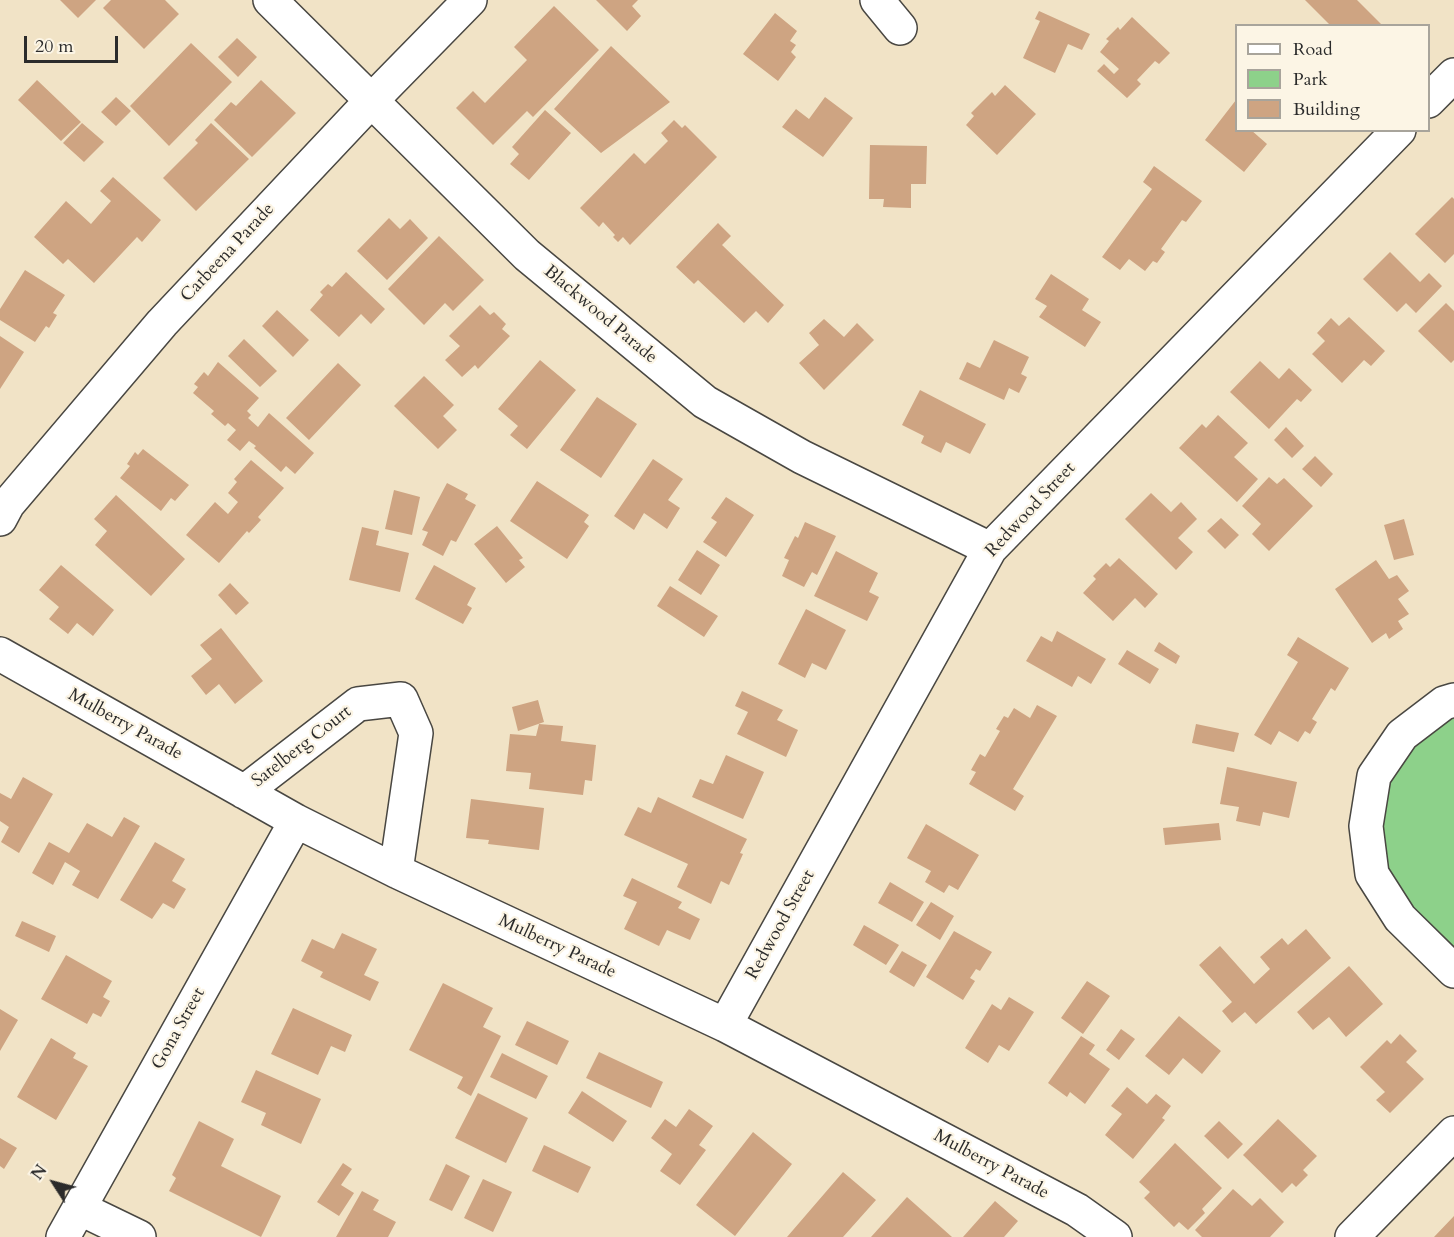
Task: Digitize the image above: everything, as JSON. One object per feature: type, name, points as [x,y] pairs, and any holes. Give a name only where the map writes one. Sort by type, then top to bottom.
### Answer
[{"type":"street","name":"Blackwood Parade","points":[[270,0],[527,255],[705,402],[802,457],[990,549]]},
{"type":"street","name":"Carbeena Parade","points":[[0,519],[8,504],[162,323],[372,100],[470,0]]},
{"type":"street","points":[[877,0],[900,28]]},
{"type":"street","points":[[1430,99],[1454,75]]},
{"type":"street","name":"Redwood Street","points":[[725,1026],[990,549],[1397,132]]},
{"type":"street","name":"Mulberry Parade","points":[[0,654],[296,821],[396,871],[725,1026],[1077,1210],[1115,1237]]},
{"type":"street","name":"Satelberg Court","points":[[244,792],[358,704],[401,699],[416,733],[396,871]]},
{"type":"street","points":[[1454,700],[1444,704],[1402,735],[1374,776],[1366,826],[1372,874],[1400,918],[1454,971]]},
{"type":"street","name":"Gona Street","points":[[63,1237],[296,821]]},
{"type":"street","points":[[1352,1237],[1454,1133]]},
{"type":"street","points":[[79,1208],[139,1237]]},
{"type":"green space","points":[[1454,714],[1454,949],[1410,907],[1386,868],[1380,825],[1388,781],[1413,745]]},
{"type":"building","points":[[60,0],[96,0],[78,18]]},
{"type":"building","points":[[111,0],[165,0],[179,14],[144,49],[103,8]]},
{"type":"building","points":[[596,0],[638,0],[632,6],[641,16],[627,31]]},
{"type":"building","points":[[1305,0],[1357,0],[1381,24],[1329,24]]},
{"type":"building","points":[[554,6],[599,50],[533,117],[527,111],[493,145],[456,108],[473,91],[485,103],[527,60],[514,47]]},
{"type":"building","points":[[1039,11],[1090,34],[1082,50],[1068,44],[1055,73],[1023,58],[1040,21],[1035,19]]},
{"type":"building","points":[[775,13],[797,31],[790,41],[796,45],[791,52],[796,57],[778,81],[743,54]]},
{"type":"building","points":[[1132,17],[1170,53],[1159,64],[1155,61],[1137,80],[1141,84],[1127,98],[1097,71],[1104,64],[1114,74],[1119,69],[1100,52],[1109,41],[1106,39],[1118,27],[1120,30]]},
{"type":"building","points":[[237,38],[257,57],[238,77],[218,57]]},
{"type":"building","points":[[191,43],[232,82],[169,146],[130,106]]},
{"type":"building","points":[[611,46],[670,102],[601,153],[554,109]]},
{"type":"building","points":[[37,80],[81,122],[61,141],[18,100]]},
{"type":"building","points":[[261,80],[296,113],[252,157],[214,120],[231,102],[236,106]]},
{"type":"building","points":[[1005,85],[1036,114],[997,155],[966,125],[974,116],[971,113],[992,92],[995,96]]},
{"type":"building","points":[[116,97],[131,111],[116,126],[101,112]]},
{"type":"building","points":[[825,97],[853,118],[823,157],[782,127],[796,109],[809,119]]},
{"type":"building","points":[[1235,101],[1235,132],[1253,132],[1267,144],[1244,172],[1205,140]]},
{"type":"building","points":[[545,110],[571,133],[529,180],[510,164],[519,154],[512,147]]},
{"type":"building","points":[[674,120],[682,128],[685,125],[717,157],[630,245],[623,237],[618,242],[603,222],[599,227],[580,208],[634,153],[645,164],[668,141],[661,133]]},
{"type":"building","points":[[82,123],[104,142],[84,162],[63,143]]},
{"type":"building","points":[[211,123],[249,159],[196,211],[163,178],[198,143],[195,140]]},
{"type":"building","points":[[870,145],[927,146],[926,184],[911,184],[911,208],[883,207],[884,199],[869,199]]},
{"type":"building","points":[[1154,166],[1202,201],[1186,222],[1182,220],[1161,249],[1165,252],[1157,263],[1153,261],[1145,271],[1129,259],[1120,270],[1102,257],[1152,189],[1143,182]]},
{"type":"building","points":[[113,177],[161,220],[142,242],[137,237],[94,283],[68,259],[63,264],[34,237],[66,201],[91,224],[111,201],[100,191]]},
{"type":"building","points":[[1452,197],[1454,199],[1454,254],[1445,263],[1415,234]]},
{"type":"building","points":[[389,218],[400,229],[410,219],[428,238],[387,280],[357,251]]},
{"type":"building","points":[[718,223],[731,236],[722,245],[784,305],[768,323],[756,311],[744,323],[698,280],[694,284],[676,267]]},
{"type":"building","points":[[439,236],[484,280],[453,311],[445,303],[424,325],[388,289]]},
{"type":"building","points":[[1390,252],[1420,282],[1429,273],[1442,286],[1416,313],[1406,303],[1397,312],[1363,279]]},
{"type":"building","points":[[25,270],[65,295],[53,313],[57,315],[49,328],[46,326],[35,342],[0,320],[0,309]]},
{"type":"building","points":[[346,272],[385,309],[371,324],[361,314],[339,337],[310,310],[323,295],[320,292],[328,284],[332,287]]},
{"type":"building","points":[[1051,274],[1089,299],[1082,310],[1101,322],[1085,347],[1039,317],[1047,306],[1035,299]]},
{"type":"building","points":[[1446,303],[1454,311],[1454,360],[1451,363],[1418,331]]},
{"type":"building","points":[[480,305],[490,315],[494,312],[506,324],[502,329],[510,336],[478,369],[475,365],[462,377],[445,360],[460,346],[449,336]]},
{"type":"building","points":[[277,310],[309,340],[293,357],[262,326]]},
{"type":"building","points":[[1349,317],[1385,351],[1371,366],[1364,360],[1342,383],[1312,354],[1325,341],[1317,333],[1331,318],[1339,326]]},
{"type":"building","points":[[824,319],[844,337],[857,323],[874,340],[824,390],[799,363],[819,345],[809,333]]},
{"type":"building","points":[[0,336],[24,352],[0,389]]},
{"type":"building","points":[[244,339],[277,371],[260,387],[228,356]]},
{"type":"building","points":[[994,340],[1029,357],[1021,374],[1027,377],[1019,393],[1009,388],[1004,400],[959,379],[967,362],[980,368]]},
{"type":"building","points":[[540,360],[576,390],[527,449],[510,435],[518,426],[498,409]]},
{"type":"building","points":[[1260,361],[1279,379],[1289,368],[1312,390],[1301,402],[1297,399],[1269,429],[1230,392]]},
{"type":"building","points":[[218,362],[259,398],[247,411],[251,415],[248,418],[258,427],[269,413],[314,453],[295,474],[286,466],[281,472],[249,441],[240,451],[227,440],[236,430],[228,423],[225,426],[211,414],[214,411],[193,393],[198,387],[194,384],[204,372],[208,376]]},
{"type":"building","points":[[338,363],[361,385],[309,440],[286,418]]},
{"type":"building","points":[[424,376],[454,405],[443,416],[457,430],[438,449],[394,406]]},
{"type":"building","points":[[920,390],[986,424],[970,454],[946,442],[941,453],[921,443],[924,436],[902,425]]},
{"type":"building","points":[[597,397],[637,424],[601,478],[560,450]]},
{"type":"building","points":[[1218,415],[1248,443],[1234,457],[1258,479],[1237,502],[1179,448],[1202,424],[1206,428]]},
{"type":"building","points":[[1286,427],[1304,446],[1292,458],[1274,440]]},
{"type":"building","points":[[143,449],[189,485],[175,501],[171,498],[161,511],[120,478],[130,466],[127,464],[135,452],[138,455]]},
{"type":"building","points":[[1315,456],[1333,474],[1321,487],[1302,469]]},
{"type":"building","points":[[653,459],[683,479],[668,500],[680,508],[667,529],[644,513],[634,530],[614,516]]},
{"type":"building","points":[[251,460],[284,488],[258,517],[261,520],[249,533],[247,531],[219,563],[186,535],[215,502],[228,514],[238,502],[228,493],[237,482],[234,479]]},
{"type":"building","points":[[1269,477],[1277,484],[1284,478],[1313,506],[1269,551],[1252,534],[1261,524],[1242,506]]},
{"type":"building","points":[[537,481],[589,515],[584,522],[589,526],[567,559],[510,521]]},
{"type":"building","points":[[447,483],[468,494],[465,499],[476,505],[456,542],[451,540],[443,556],[422,545],[428,532],[422,530]]},
{"type":"building","points":[[394,490],[420,497],[412,535],[385,529]]},
{"type":"building","points":[[1151,493],[1171,512],[1181,502],[1197,519],[1178,538],[1193,552],[1176,570],[1125,519]]},
{"type":"building","points":[[116,495],[185,559],[151,596],[95,545],[107,531],[94,519]]},
{"type":"building","points":[[726,497],[754,515],[726,557],[703,542],[717,522],[711,518]]},
{"type":"building","points":[[1221,518],[1239,535],[1225,549],[1207,531]]},
{"type":"building","points":[[1404,519],[1414,555],[1394,560],[1384,525]]},
{"type":"building","points":[[805,522],[836,536],[817,575],[812,572],[804,587],[782,576],[789,560],[784,558],[795,536],[798,538]]},
{"type":"building","points":[[497,526],[523,558],[519,560],[525,567],[506,583],[474,544]]},
{"type":"building","points":[[362,527],[379,531],[376,545],[409,553],[400,592],[349,580]]},
{"type":"building","points":[[697,550],[720,565],[701,595],[678,580]]},
{"type":"building","points":[[836,551],[878,573],[869,592],[879,597],[867,621],[814,596]]},
{"type":"building","points":[[1119,558],[1158,594],[1145,608],[1135,598],[1113,621],[1083,593],[1096,579],[1093,576],[1106,563],[1110,567]]},
{"type":"building","points":[[1376,560],[1389,579],[1397,575],[1409,591],[1398,599],[1409,614],[1398,621],[1403,629],[1389,639],[1386,633],[1372,643],[1335,589]]},
{"type":"building","points":[[61,565],[114,610],[93,636],[77,623],[68,634],[49,619],[59,607],[39,590]]},
{"type":"building","points":[[434,565],[476,588],[467,605],[472,608],[463,624],[415,599]]},
{"type":"building","points":[[230,583],[249,603],[236,615],[218,595]]},
{"type":"building","points":[[670,586],[718,616],[704,637],[657,606]]},
{"type":"building","points":[[806,609],[846,630],[826,670],[812,663],[805,678],[778,664]]},
{"type":"building","points":[[221,628],[263,681],[235,704],[219,684],[206,695],[191,676],[212,659],[200,645]]},
{"type":"building","points":[[1057,631],[1106,659],[1091,684],[1078,676],[1072,687],[1026,661],[1041,636],[1052,642]]},
{"type":"building","points":[[1298,637],[1349,668],[1335,691],[1331,688],[1312,719],[1317,722],[1310,734],[1305,731],[1298,742],[1279,731],[1271,745],[1254,735],[1298,662],[1287,655]]},
{"type":"building","points":[[1159,642],[1180,656],[1176,664],[1154,651]]},
{"type":"building","points":[[1127,650],[1159,669],[1150,684],[1118,664]]},
{"type":"building","points":[[742,691],[783,710],[777,720],[798,730],[786,757],[737,734],[748,712],[735,706]]},
{"type":"building","points":[[538,700],[544,722],[518,731],[512,707]]},
{"type":"building","points":[[1037,705],[1057,716],[1013,789],[1024,796],[1015,811],[969,784],[976,772],[971,770],[980,754],[985,757],[1000,731],[996,729],[1004,716],[1008,718],[1014,708],[1030,718]]},
{"type":"building","points":[[539,724],[563,726],[561,741],[596,745],[592,781],[585,780],[583,795],[529,789],[531,773],[506,771],[510,734],[536,736]]},
{"type":"building","points":[[1196,724],[1239,733],[1234,752],[1192,743]]},
{"type":"building","points":[[726,755],[764,772],[743,819],[692,797],[700,779],[713,784]]},
{"type":"building","points":[[1227,767],[1297,782],[1289,818],[1263,812],[1260,826],[1236,821],[1239,807],[1220,804]]},
{"type":"building","points":[[23,777],[53,794],[19,853],[1,842],[9,827],[0,821],[0,793],[11,799]]},
{"type":"building","points":[[658,797],[747,839],[729,885],[721,881],[711,904],[677,887],[688,864],[624,835],[638,807],[651,813]]},
{"type":"building","points":[[471,799],[544,808],[539,850],[488,844],[489,840],[466,838]]},
{"type":"building","points":[[124,817],[140,826],[98,899],[72,885],[80,871],[65,862],[53,885],[32,873],[49,842],[69,853],[87,823],[112,837]]},
{"type":"building","points":[[1219,823],[1221,840],[1165,845],[1163,828]]},
{"type":"building","points":[[926,824],[979,855],[958,890],[949,885],[944,893],[925,882],[931,871],[907,858]]},
{"type":"building","points":[[155,842],[185,859],[172,881],[186,889],[174,909],[163,903],[152,919],[120,900]]},
{"type":"building","points":[[632,878],[682,902],[678,908],[700,919],[690,940],[667,930],[659,946],[624,929],[637,902],[623,896]]},
{"type":"building","points":[[890,882],[924,902],[912,922],[878,903]]},
{"type":"building","points":[[931,902],[954,916],[940,940],[916,925]]},
{"type":"building","points":[[22,921],[56,936],[49,952],[15,936]]},
{"type":"building","points":[[864,925],[899,945],[886,965],[853,945]]},
{"type":"building","points":[[1306,929],[1331,958],[1256,1024],[1245,1012],[1232,1023],[1222,1011],[1232,1002],[1199,965],[1220,946],[1254,984],[1270,969],[1260,957],[1282,938],[1288,945]]},
{"type":"building","points":[[954,931],[992,952],[980,971],[976,969],[970,978],[975,981],[963,1000],[926,977]]},
{"type":"building","points":[[342,933],[377,949],[364,975],[379,982],[370,1001],[320,977],[323,972],[301,961],[312,939],[334,949]]},
{"type":"building","points":[[902,951],[927,965],[914,987],[889,972]]},
{"type":"building","points":[[66,955],[112,981],[103,997],[110,1001],[101,1017],[93,1013],[87,1024],[41,999]]},
{"type":"building","points":[[1349,966],[1383,1004],[1346,1037],[1329,1017],[1313,1030],[1297,1012]]},
{"type":"building","points":[[1087,981],[1110,996],[1083,1034],[1061,1018]]},
{"type":"building","points":[[443,983],[493,1008],[483,1027],[501,1036],[471,1096],[457,1088],[463,1077],[409,1050]]},
{"type":"building","points":[[1009,997],[1034,1012],[1009,1051],[999,1045],[988,1063],[965,1048],[992,1004],[1001,1010]]},
{"type":"building","points":[[293,1008],[352,1035],[345,1052],[331,1046],[318,1075],[271,1054]]},
{"type":"building","points":[[0,1009],[18,1020],[0,1051]]},
{"type":"building","points":[[1179,1016],[1221,1051],[1202,1074],[1183,1058],[1169,1075],[1145,1056]]},
{"type":"building","points":[[527,1021],[569,1041],[557,1065],[515,1045]]},
{"type":"building","points":[[1121,1029],[1135,1039],[1119,1060],[1106,1050]]},
{"type":"building","points":[[1400,1034],[1417,1051],[1406,1062],[1424,1079],[1390,1113],[1376,1100],[1385,1092],[1360,1067],[1387,1040],[1391,1044]]},
{"type":"building","points":[[1081,1036],[1095,1045],[1089,1054],[1110,1069],[1085,1104],[1070,1092],[1067,1097],[1048,1083]]},
{"type":"building","points":[[51,1038],[76,1053],[73,1058],[88,1066],[56,1120],[17,1097]]},
{"type":"building","points":[[599,1052],[663,1082],[651,1108],[586,1078]]},
{"type":"building","points":[[502,1053],[548,1076],[536,1099],[490,1077]]},
{"type":"building","points":[[256,1070],[321,1099],[301,1144],[261,1125],[266,1113],[241,1102]]},
{"type":"building","points":[[1127,1087],[1147,1104],[1156,1094],[1171,1106],[1162,1118],[1165,1120],[1133,1159],[1105,1135],[1122,1114],[1111,1106]]},
{"type":"building","points":[[582,1091],[627,1121],[613,1142],[568,1113]]},
{"type":"building","points":[[478,1093],[528,1118],[506,1163],[455,1138]]},
{"type":"building","points":[[689,1109],[713,1126],[699,1145],[706,1150],[680,1185],[660,1171],[672,1154],[651,1138],[665,1119],[676,1127]]},
{"type":"building","points":[[1278,1119],[1317,1156],[1303,1170],[1308,1175],[1296,1187],[1292,1183],[1282,1193],[1243,1155]]},
{"type":"building","points":[[199,1121],[234,1139],[221,1166],[281,1196],[261,1237],[169,1191],[176,1178],[172,1175]]},
{"type":"building","points":[[1219,1121],[1243,1144],[1228,1159],[1204,1136]]},
{"type":"building","points":[[753,1132],[792,1164],[735,1236],[696,1205]]},
{"type":"building","points":[[0,1138],[17,1148],[4,1169],[0,1166]]},
{"type":"building","points":[[1175,1143],[1222,1188],[1202,1209],[1205,1213],[1188,1230],[1179,1222],[1174,1227],[1144,1198],[1150,1192],[1139,1182]]},
{"type":"building","points":[[544,1145],[591,1167],[578,1193],[532,1171]]},
{"type":"building","points":[[343,1163],[352,1169],[341,1185],[354,1193],[339,1216],[317,1202]]},
{"type":"building","points":[[446,1164],[470,1176],[452,1211],[429,1200]]},
{"type":"building","points":[[843,1172],[876,1200],[843,1237],[787,1237]]},
{"type":"building","points":[[483,1179],[512,1192],[493,1232],[464,1218]]},
{"type":"building","points":[[1233,1189],[1252,1206],[1260,1198],[1284,1222],[1270,1237],[1202,1237],[1195,1230]]},
{"type":"building","points":[[362,1191],[379,1200],[373,1210],[396,1222],[388,1237],[336,1237]]},
{"type":"building","points":[[907,1197],[952,1237],[871,1237]]},
{"type":"building","points":[[995,1201],[1018,1221],[1004,1237],[963,1237]]},
{"type":"building","points":[[1454,1216],[1454,1237],[1434,1237]]}]
